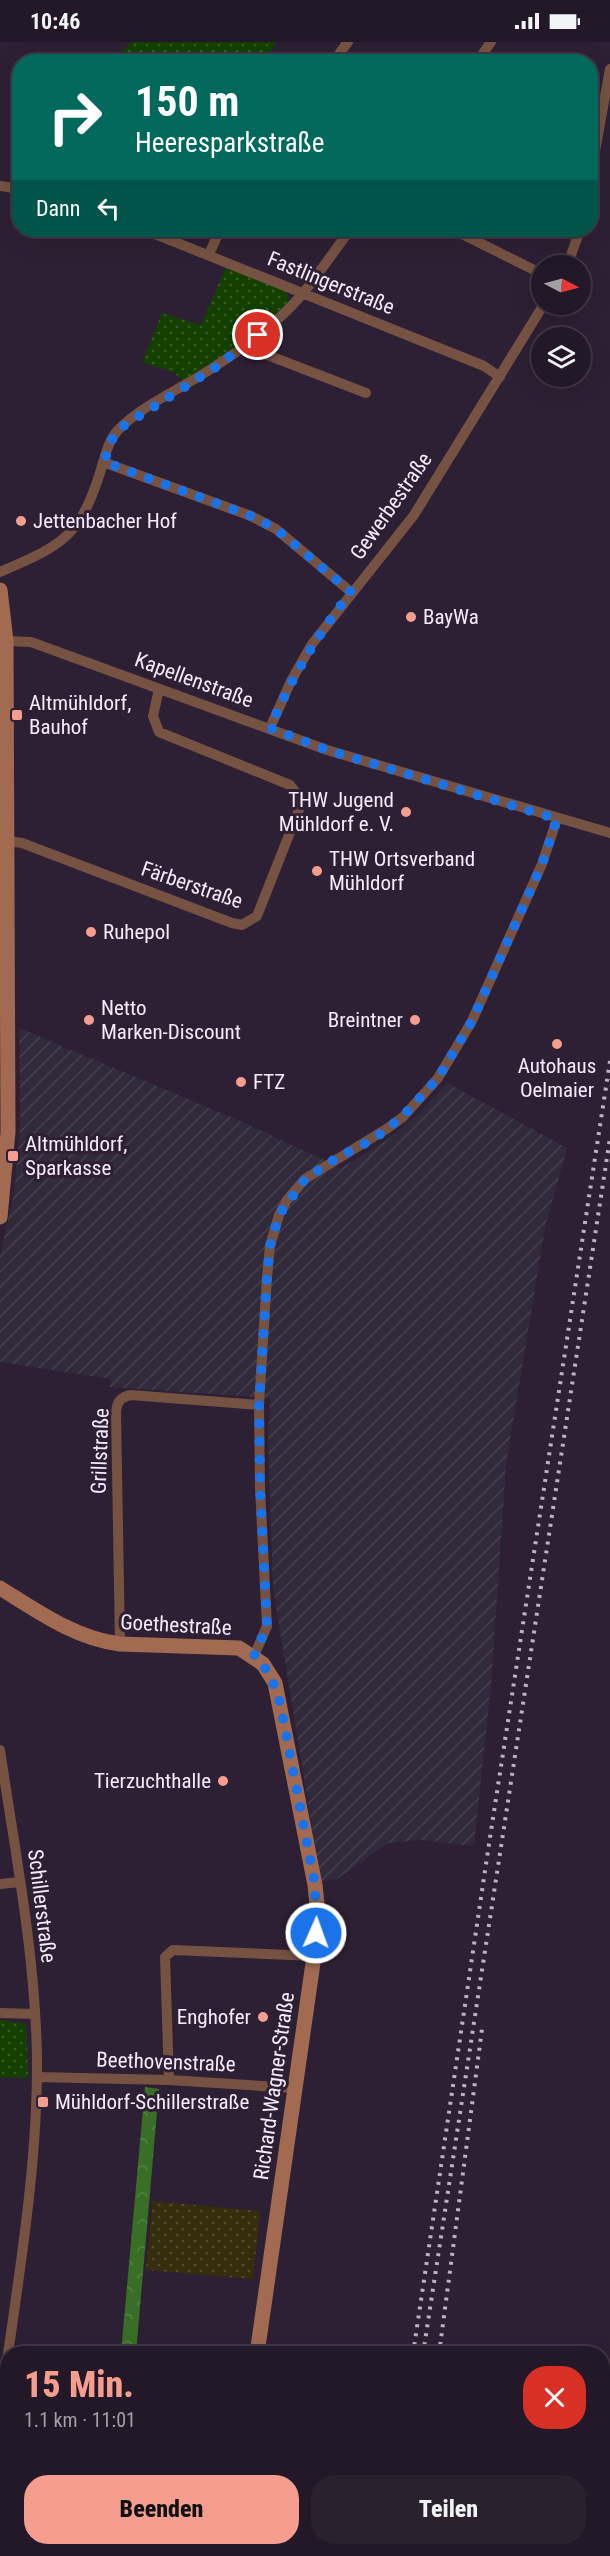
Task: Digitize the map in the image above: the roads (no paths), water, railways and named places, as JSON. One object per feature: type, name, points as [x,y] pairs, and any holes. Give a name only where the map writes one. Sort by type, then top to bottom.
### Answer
[{"type":"street","points":[[598,131],[610,69]]},
{"type":"street","name":"Fastlingerstraße","points":[[164,237],[484,366],[500,377]]},
{"type":"street","points":[[209,254],[217,237]]},
{"type":"street","points":[[0,572],[51,549],[76,528],[91,501],[113,437],[122,427],[244,346],[303,293],[345,237]]},
{"type":"street","points":[[468,237],[531,268]]},
{"type":"street","points":[[571,255],[577,237]]},
{"type":"street","name":"Gewerbestraße","points":[[270,728],[302,662],[324,626],[414,515],[537,315]]},
{"type":"street","points":[[244,346],[366,393]]},
{"type":"street","points":[[104,462],[251,516],[276,529],[351,592]]},
{"type":"street","points":[[0,590],[6,640],[8,841],[4,880],[8,1132],[0,1217]]},
{"type":"street","name":"Kapellenstraße","points":[[6,640],[32,642],[327,750],[610,833]]},
{"type":"street","name":"Färberstraße","points":[[8,841],[22,843],[232,923],[242,925],[257,916],[300,807],[298,795],[290,785],[159,732],[154,724],[153,716],[159,689]]},
{"type":"street","points":[[254,1656],[267,1626],[260,1488],[259,1405],[267,1277],[272,1238],[279,1215],[291,1195],[305,1179],[335,1159],[374,1139],[403,1116],[438,1078],[472,1021],[542,864],[557,819]]},
{"type":"street","name":"Grillstraße","points":[[120,1644],[116,1412],[118,1403],[121,1398],[131,1395],[259,1405]]},
{"type":"street","name":"Goethestraße","points":[[0,1588],[80,1633],[120,1644],[231,1646],[254,1656]]},
{"type":"street","name":"Richard-Wagner-Straße","points":[[254,1656],[270,1674],[280,1703],[317,1899],[314,1956],[258,2346]]},
{"type":"street","name":"Schillerstraße","points":[[0,1750],[20,1882],[35,2014],[37,2078],[22,2252],[9,2346]]},
{"type":"street","points":[[0,1884],[20,1882]]},
{"type":"street","points":[[168,2080],[165,1957],[168,1952],[172,1950],[314,1956]]},
{"type":"street","points":[[0,2013],[35,2014]]},
{"type":"street","name":"Beethovenstraße","points":[[37,2078],[168,2080],[294,2088]]},
{"type":"railway","points":[[414,2346],[610,1061]]},
{"type":"railway","points":[[424,2346],[610,1138]]},
{"type":"railway","points":[[440,2346],[482,2029]]},
{"type":"place","name":"Jettenbacher Hof","points":[[21,521]]},
{"type":"place","name":"BayWa","points":[[411,617]]},
{"type":"place","name":"Altmühldorf, Bauhof","points":[[17,715]]},
{"type":"place","name":"THW Jugend Mühldorf e. V.","points":[[406,812]]},
{"type":"place","name":"THW Ortsverband Mühldorf","points":[[317,871]]},
{"type":"place","name":"Ruhepol","points":[[91,932]]},
{"type":"place","name":"Netto Marken-Discount","points":[[89,1020]]},
{"type":"place","name":"Breintner","points":[[415,1020]]},
{"type":"place","name":"Autohaus Oelmaier","points":[[557,1044]]},
{"type":"place","name":"FTZ","points":[[241,1082]]},
{"type":"place","name":"Altmühldorf, Sparkasse","points":[[13,1156]]},
{"type":"place","name":"Tierzuchthalle","points":[[223,1781]]},
{"type":"place","name":"Enghofer","points":[[263,2017]]},
{"type":"place","name":"Mühldorf-Schillerstraße","points":[[43,2102]]}]
